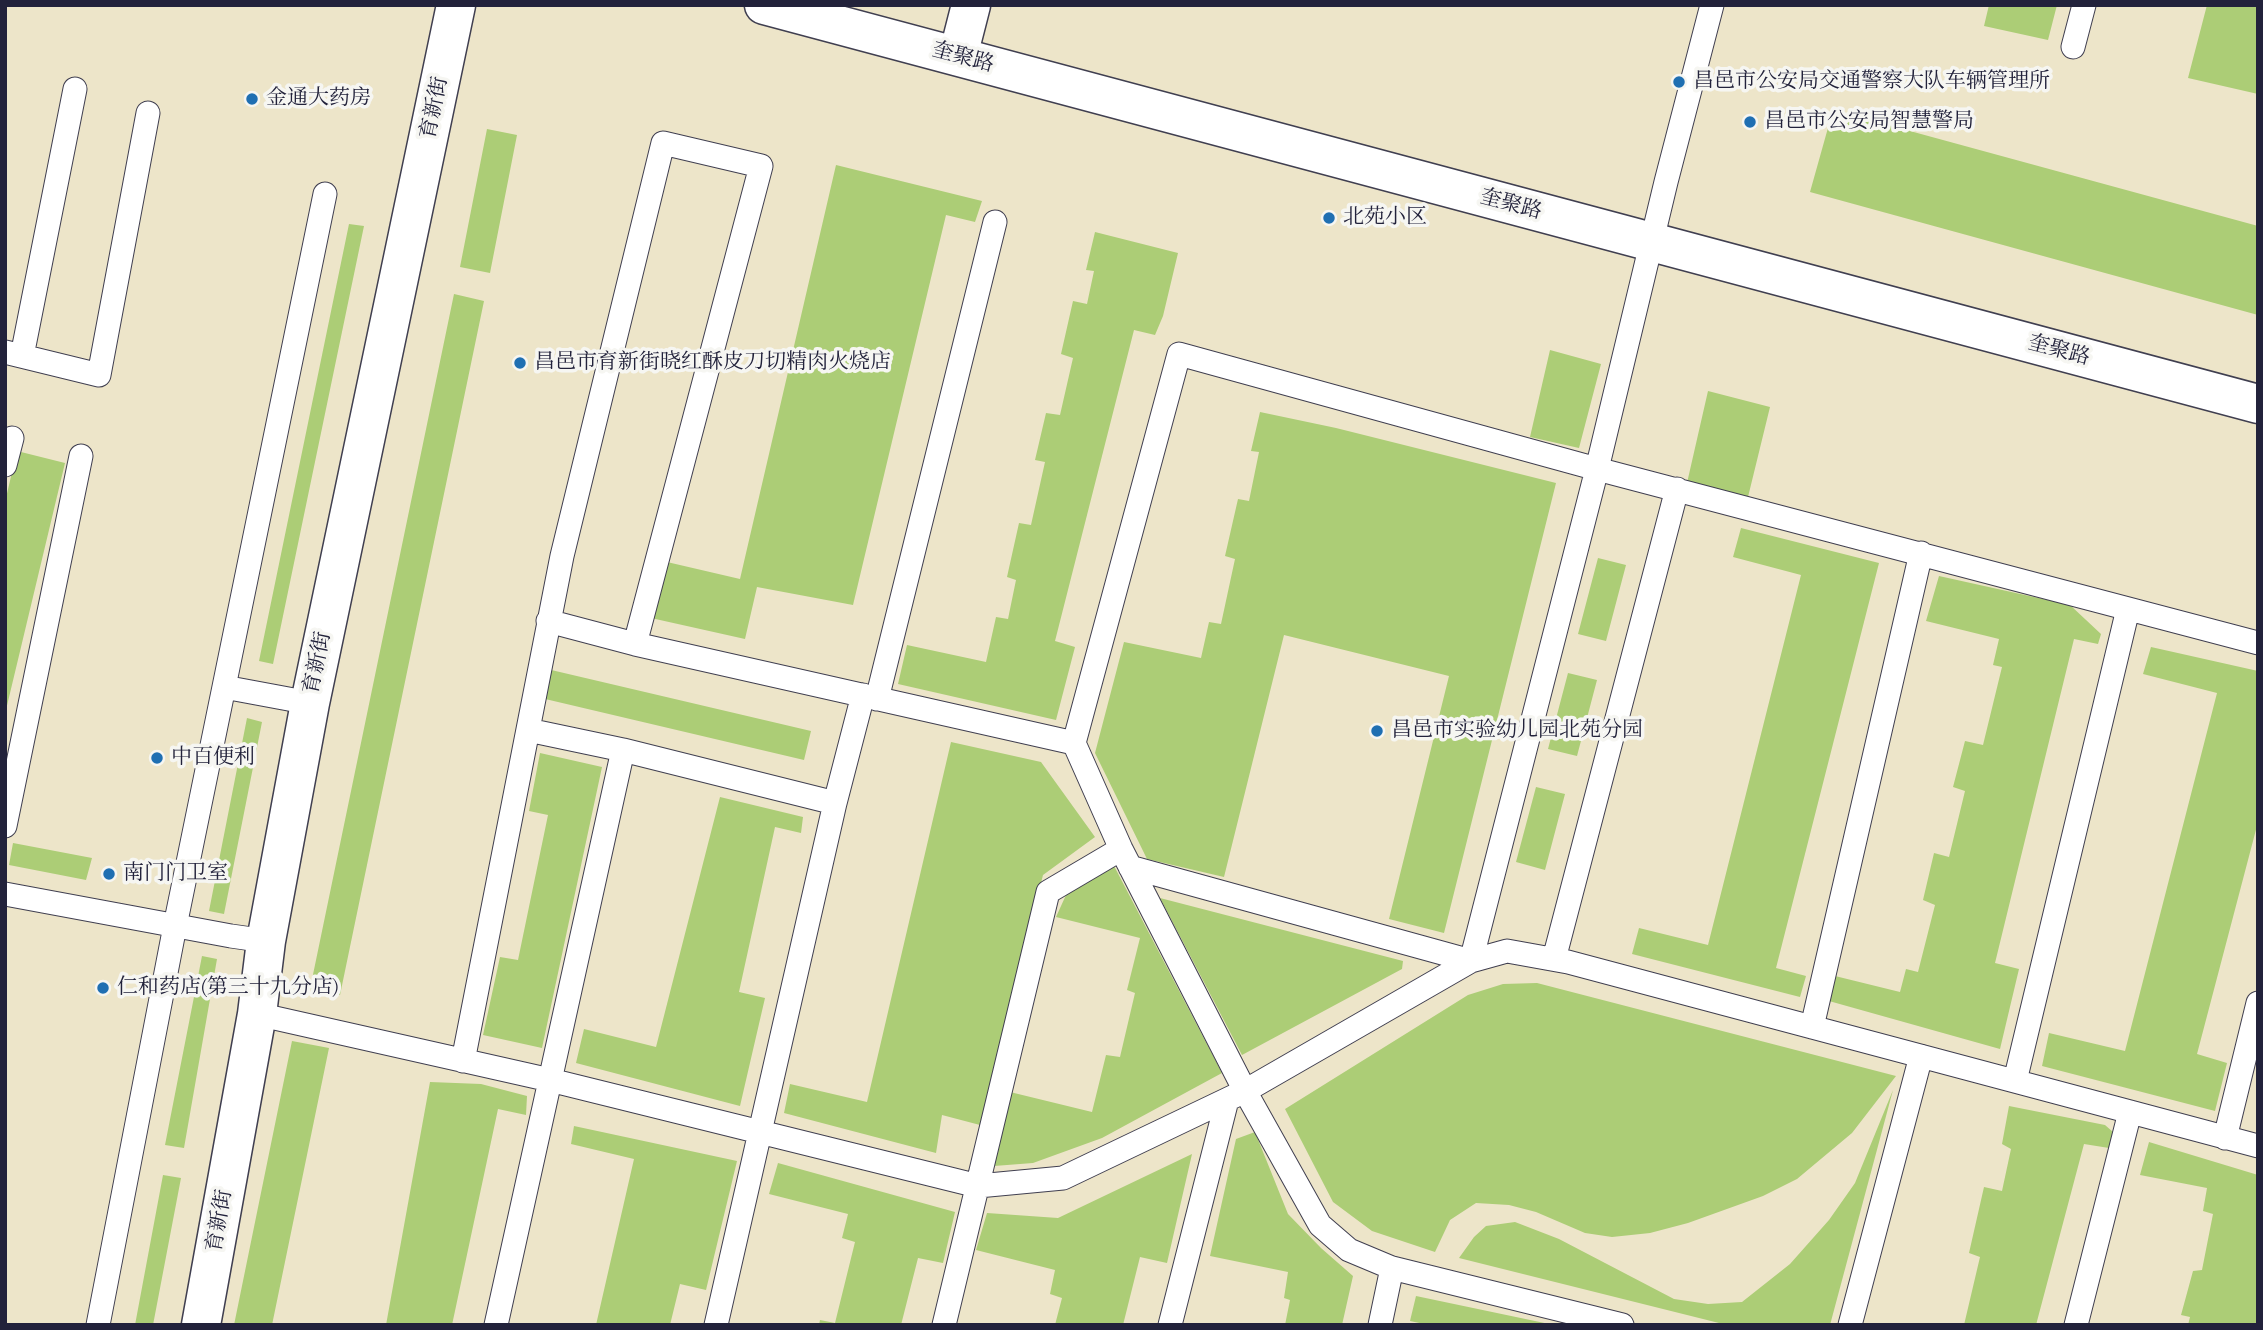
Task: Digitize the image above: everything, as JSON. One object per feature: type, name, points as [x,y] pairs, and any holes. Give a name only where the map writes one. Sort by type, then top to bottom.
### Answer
[{"type":"street","name":"育新街","points":[[201,1325],[257,1014],[266,941],[310,703],[456,5]]},
{"type":"street","name":"奎聚路","points":[[764,5],[2258,404]]},
{"type":"street","points":[[958,56],[971,5]]},
{"type":"lane","points":[[1471,961],[1712,5]]},
{"type":"lane","points":[[2073,47],[2084,5]]},
{"type":"lane","points":[[75,89],[13,354],[99,375],[148,113]]},
{"type":"lane","points":[[463,1061],[548,621],[663,143],[761,166],[635,643]]},
{"type":"lane","points":[[98,1325],[175,926],[325,194]]},
{"type":"lane","points":[[716,1325],[835,803],[870,697],[995,222]]},
{"type":"lane","points":[[1617,1324],[1392,1268],[1349,1250],[1320,1225],[1236,1096],[1125,858],[1074,743],[1179,355],[1597,469],[2258,643]]},
{"type":"lane","points":[[5,465],[12,438]]},
{"type":"lane","points":[[6,824],[81,456]]},
{"type":"lane","points":[[1554,959],[1677,489]]},
{"type":"lane","points":[[1812,1027],[1922,554]]},
{"type":"lane","points":[[2015,1082],[2128,608]]},
{"type":"lane","points":[[548,621],[1074,743]]},
{"type":"lane","points":[[224,687],[310,703]]},
{"type":"lane","points":[[528,730],[623,750],[835,803]]},
{"type":"lane","points":[[496,1325],[623,750]]},
{"type":"lane","points":[[944,1325],[1048,892],[1125,858],[1471,961]]},
{"type":"lane","points":[[5,894],[266,941]]},
{"type":"lane","points":[[257,1014],[550,1080],[978,1186],[1063,1178],[1236,1096],[1471,961],[1507,951],[1554,959],[2258,1146]]},
{"type":"lane","points":[[2225,1138],[2258,1003]]},
{"type":"lane","points":[[1850,1325],[1921,1056]]},
{"type":"lane","points":[[1170,1325],[1236,1096]]},
{"type":"lane","points":[[2076,1325],[2130,1112]]},
{"type":"lane","points":[[1380,1325],[1392,1268]]},
{"type":"green space","points":[[1989,5],[2057,5],[2048,40],[1984,26]]},
{"type":"green space","points":[[2207,5],[2258,5],[2258,94],[2188,78]]},
{"type":"green space","points":[[1833,110],[2258,226],[2258,315],[1810,192]]},
{"type":"green space","points":[[487,129],[517,135],[490,273],[460,267]]},
{"type":"green space","points":[[836,165],[982,201],[975,222],[946,215],[853,605],[757,587],[745,639],[651,618],[667,562],[740,579]]},
{"type":"green space","points":[[349,224],[364,226],[273,664],[259,661]]},
{"type":"green space","points":[[1095,232],[1178,253],[1163,316],[1155,335],[1134,330],[1055,641],[1075,647],[1056,720],[898,684],[907,645],[986,662],[996,617],[1008,619],[1016,580],[1007,577],[1019,523],[1031,525],[1045,462],[1035,460],[1046,413],[1060,415],[1073,358],[1061,354],[1073,301],[1087,304],[1094,271],[1086,270]]},
{"type":"green space","points":[[454,294],[484,301],[340,995],[310,989]]},
{"type":"green space","points":[[1550,350],[1601,364],[1579,448],[1530,437]]},
{"type":"green space","points":[[1708,391],[1770,407],[1748,497],[1687,483]]},
{"type":"green space","points":[[1260,412],[1336,428],[1556,483],[1444,933],[1389,919],[1449,676],[1284,635],[1224,877],[1147,859],[1095,753],[1124,642],[1201,658],[1209,622],[1221,624],[1235,559],[1225,556],[1238,499],[1249,501],[1259,452],[1251,451]]},
{"type":"green space","points":[[17,451],[65,463],[5,714],[5,502]]},
{"type":"green space","points":[[1741,528],[1879,563],[1776,968],[1806,976],[1800,997],[1632,954],[1639,928],[1708,945],[1801,575],[1733,557]]},
{"type":"green space","points":[[1598,558],[1626,565],[1606,641],[1578,634]]},
{"type":"green space","points":[[1939,576],[2070,605],[2101,634],[2098,644],[2074,639],[1995,963],[2019,969],[2000,1049],[1829,1001],[1835,976],[1900,992],[1906,969],[1918,972],[1935,905],[1923,900],[1934,853],[1949,857],[1965,791],[1953,787],[1965,741],[1983,745],[2002,667],[1993,665],[1999,639],[1926,621]]},
{"type":"green space","points":[[2151,647],[2258,671],[2258,822],[2197,1054],[2227,1063],[2215,1111],[2042,1066],[2049,1033],[2125,1051],[2217,693],[2143,674]]},
{"type":"green space","points":[[547,669],[811,731],[804,760],[541,698]]},
{"type":"green space","points":[[1568,673],[1597,680],[1577,756],[1548,749]]},
{"type":"green space","points":[[247,718],[262,722],[224,914],[209,911]]},
{"type":"green space","points":[[951,742],[1041,762],[1095,837],[1043,875],[980,1125],[942,1115],[936,1153],[784,1113],[790,1084],[867,1102]]},
{"type":"green space","points":[[540,753],[602,767],[542,1048],[483,1035],[500,957],[518,960],[548,815],[529,811]]},
{"type":"green space","points":[[1536,787],[1565,794],[1545,870],[1516,862]]},
{"type":"green space","points":[[720,797],[803,817],[801,833],[775,827],[739,992],[765,998],[740,1106],[576,1063],[584,1029],[656,1047]]},
{"type":"green space","points":[[13,843],[92,858],[86,880],[9,865]]},
{"type":"green space","points":[[1112,862],[1222,1073],[1102,1138],[1033,1163],[994,1166],[1010,1092],[1092,1112],[1106,1055],[1120,1057],[1135,993],[1127,990],[1140,938],[1056,917],[1066,895]]},
{"type":"green space","points":[[1160,898],[1403,961],[1402,969],[1242,1055]]},
{"type":"green space","points":[[202,956],[217,959],[184,1148],[165,1145]]},
{"type":"green space","points":[[1537,983],[1896,1076],[1852,1133],[1797,1179],[1763,1196],[1688,1223],[1650,1233],[1612,1237],[1585,1233],[1536,1212],[1509,1205],[1476,1203],[1450,1220],[1435,1252],[1372,1231],[1333,1202],[1285,1109],[1468,995],[1503,984]]},
{"type":"green space","points":[[292,1041],[329,1048],[272,1325],[234,1325]]},
{"type":"green space","points":[[430,1082],[481,1084],[527,1096],[526,1115],[498,1109],[452,1325],[386,1325]]},
{"type":"green space","points":[[1893,1090],[1830,1325],[1727,1325],[1459,1258],[1486,1226],[1515,1222],[1559,1239],[1674,1299],[1708,1304],[1742,1302],[1790,1264],[1829,1220],[1855,1183]]},
{"type":"green space","points":[[2009,1106],[2105,1125],[2113,1132],[2109,1148],[2084,1144],[2036,1325],[1964,1325],[1980,1257],[1969,1253],[1984,1187],[2002,1191],[2011,1149],[2002,1144]]},
{"type":"green space","points":[[574,1126],[737,1161],[706,1290],[680,1284],[670,1325],[596,1325],[634,1159],[571,1144]]},
{"type":"green space","points":[[1255,1132],[1288,1214],[1353,1276],[1342,1325],[1285,1325],[1290,1300],[1284,1298],[1288,1272],[1210,1256],[1236,1139]]},
{"type":"green space","points":[[2149,1142],[2258,1175],[2258,1325],[2188,1325],[2190,1317],[2181,1315],[2193,1271],[2202,1270],[2213,1214],[2203,1211],[2207,1188],[2140,1175]]},
{"type":"green space","points":[[1192,1154],[1167,1263],[1140,1257],[1123,1325],[1055,1325],[1062,1298],[1050,1294],[1055,1270],[976,1250],[987,1213],[1058,1218]]},
{"type":"green space","points":[[778,1163],[955,1212],[943,1263],[918,1258],[901,1325],[819,1325],[820,1320],[835,1323],[855,1242],[842,1238],[848,1214],[769,1194]]},
{"type":"green space","points":[[163,1175],[181,1178],[153,1325],[135,1325]]},
{"type":"green space","points":[[1416,1296],[1554,1325],[1429,1325],[1410,1321]]},
{"type":"place","name":"昌邑市公安局交通警察大队车辆管理所","points":[[1679,82]]},
{"type":"place","name":"金通大药房","points":[[252,99]]},
{"type":"place","name":"昌邑市公安局智慧警局","points":[[1750,122]]},
{"type":"place","name":"北苑小区","points":[[1329,218]]},
{"type":"place","name":"昌邑市育新街晓红酥皮刀切精肉火烧店","points":[[520,363]]},
{"type":"place","name":"昌邑市实验幼儿园北苑分园","points":[[1377,731]]},
{"type":"place","name":"中百便利","points":[[157,758]]},
{"type":"place","name":"南门门卫室","points":[[109,874]]},
{"type":"place","name":"仁和药店(第三十九分店)","points":[[103,988]]}]
